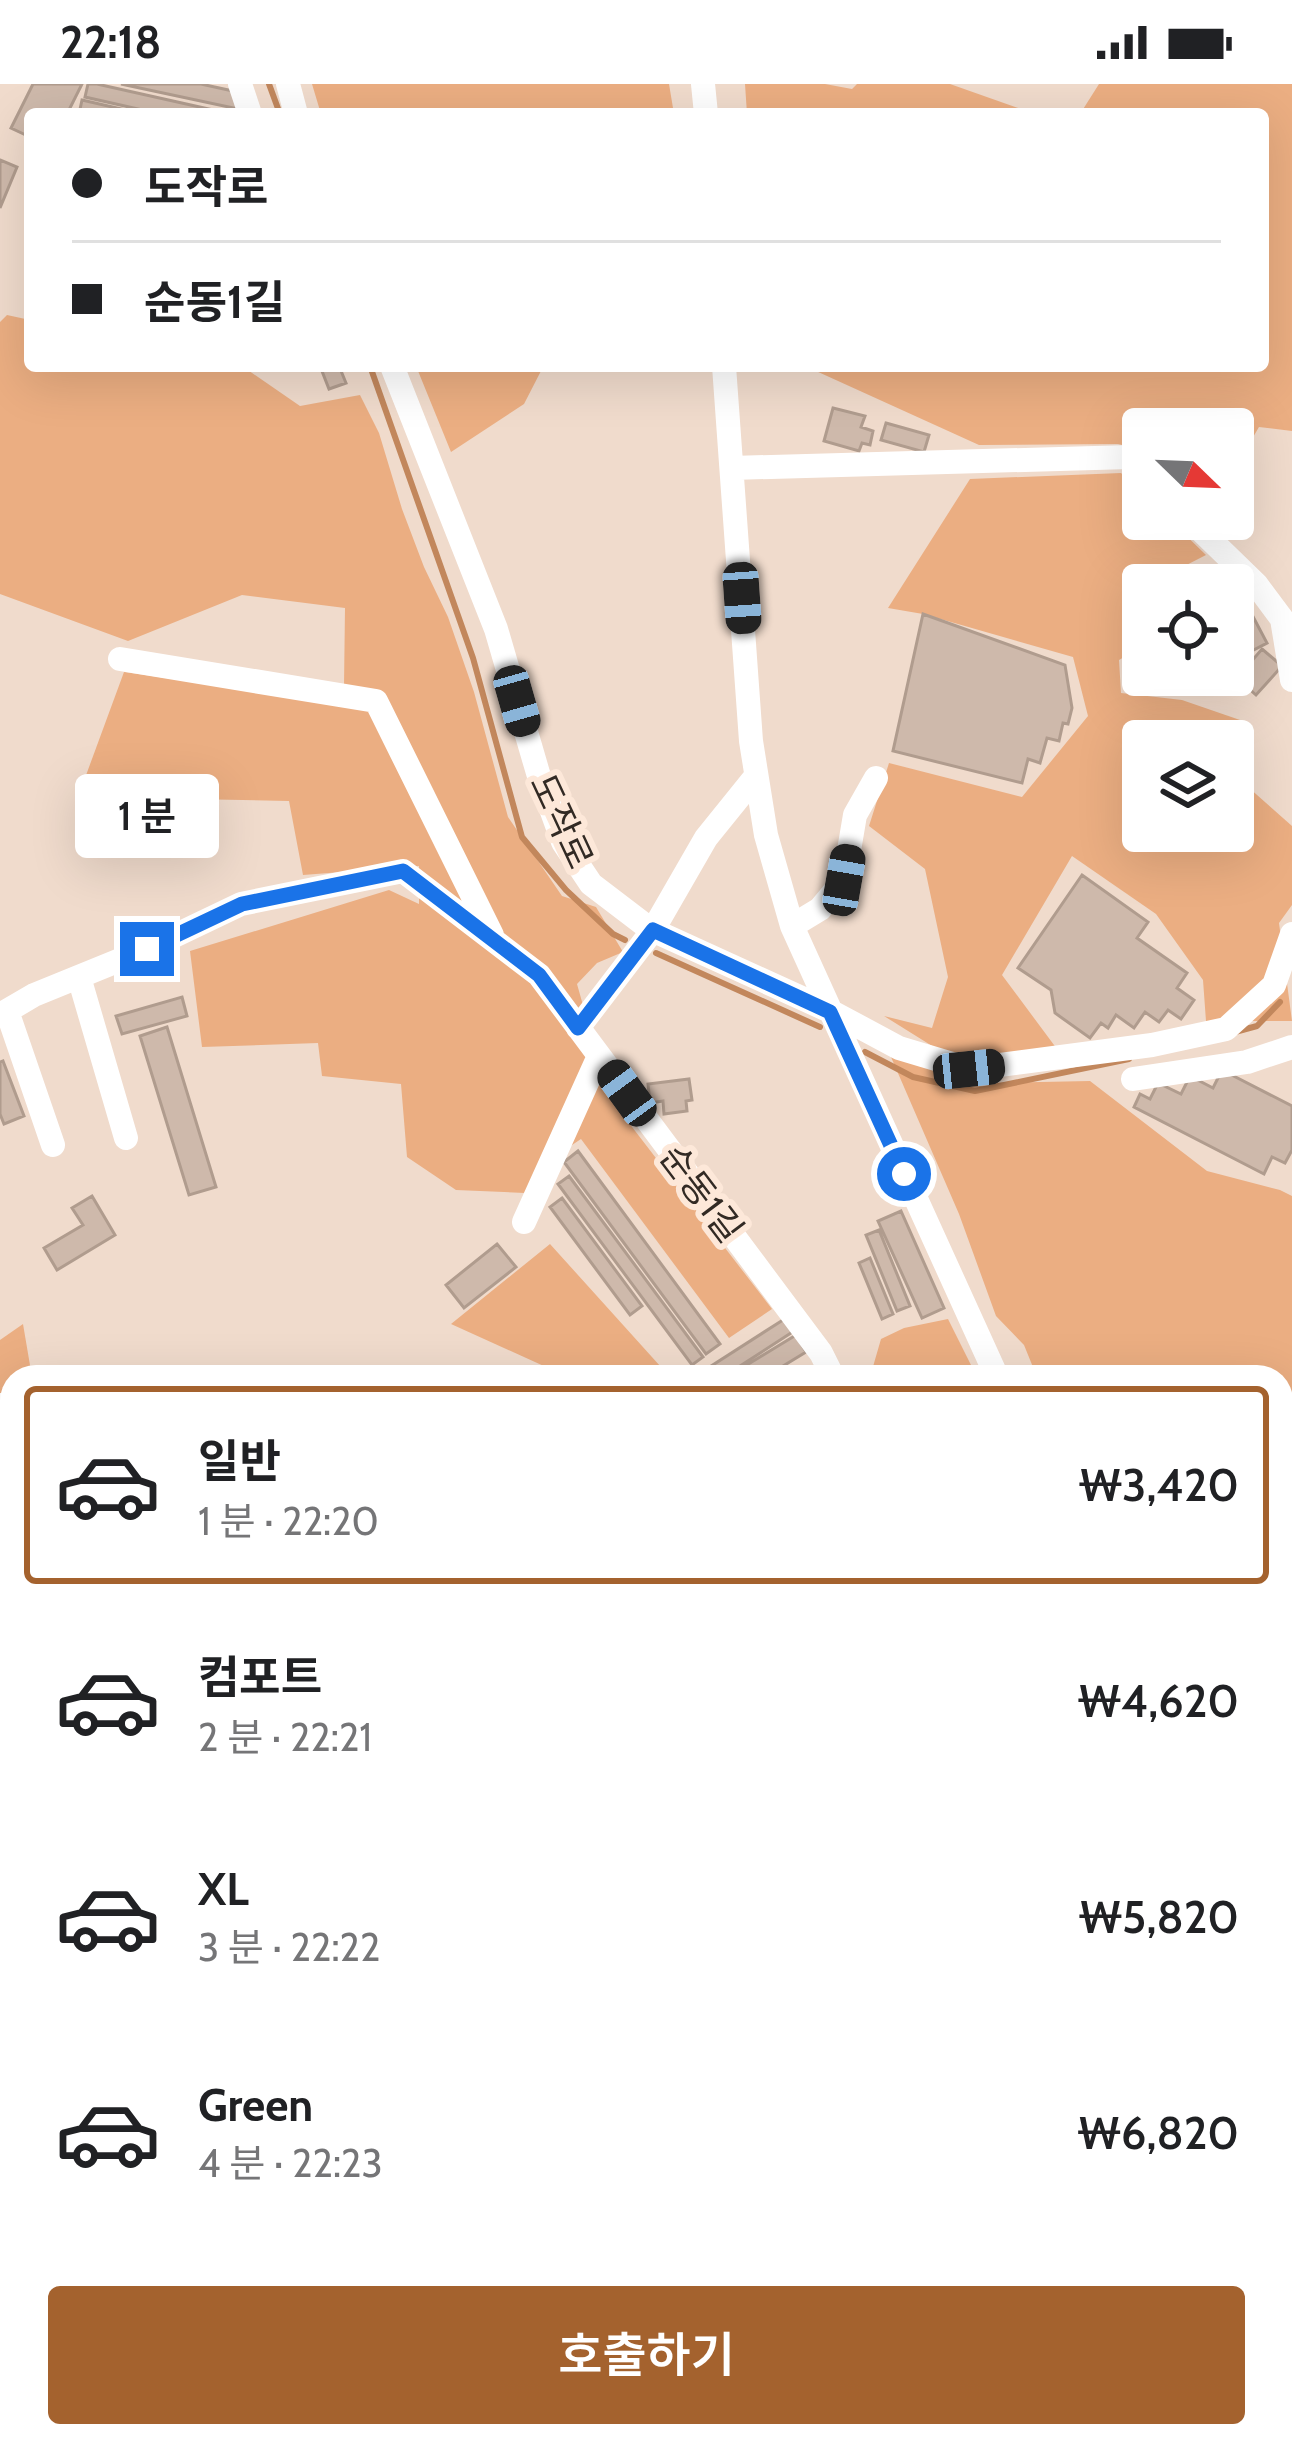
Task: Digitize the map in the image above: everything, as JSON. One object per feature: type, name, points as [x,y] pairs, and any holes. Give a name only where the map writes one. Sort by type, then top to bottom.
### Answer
[{"type":"street","name":"도작로","points":[[394,372],[496,629],[563,842],[591,884],[653,930],[899,1048],[969,1069],[1152,1045],[1226,1029],[1287,975]]},
{"type":"street","points":[[724,372],[751,740],[766,835],[792,926],[992,1365]]},
{"type":"street","points":[[732,468],[1122,457]]},
{"type":"street","points":[[1211,540],[1256,584],[1282,619],[1292,680]]},
{"type":"street","points":[[120,659],[376,700],[496,943]]},
{"type":"street","points":[[578,1028],[653,930],[706,838],[756,776]]},
{"type":"street","points":[[792,926],[820,909],[844,880],[855,815],[876,778]]},
{"type":"street","name":"순동1길","points":[[3,1013],[242,904],[403,871],[539,975],[827,1365]]},
{"type":"street","points":[[1287,975],[1292,934]]},
{"type":"street","points":[[79,976],[127,1138]]},
{"type":"street","points":[[3,1013],[52,1145]]},
{"type":"street","points":[[1133,1079],[1246,1062],[1292,1047]]},
{"type":"street","points":[[524,1222],[599,1055]]},
{"type":"shaded area","points":[[312,84],[669,84],[673,108],[319,108]]},
{"type":"shaded area","points":[[745,84],[825,84],[852,89],[857,84],[950,84],[1018,108],[747,108]]},
{"type":"shaded area","points":[[1099,84],[1292,84],[1292,431],[1259,427],[1254,436],[1254,408],[1122,408],[1122,445],[979,445],[818,372],[1269,372],[1269,108],[1084,108]]},
{"type":"shaded area","points":[[7,315],[24,319],[24,372],[251,372],[300,406],[360,395],[379,433],[424,567],[448,617],[508,817],[562,896],[596,907],[623,952],[597,963],[577,984],[609,1097],[772,1309],[729,1338],[581,1139],[539,1167],[525,1193],[456,1190],[407,1157],[401,1084],[322,1076],[318,1043],[202,1047],[190,951],[389,890],[419,904],[419,866],[303,875],[289,801],[78,797],[124,672],[374,708],[375,691],[344,686],[345,608],[242,595],[128,641],[0,594],[0,322]]},
{"type":"shaded area","points":[[418,372],[540,372],[524,404],[451,452]]},
{"type":"shaded area","points":[[1121,473],[1122,540],[1191,540],[1206,555],[1188,564],[1122,564],[1122,696],[1182,700],[1240,720],[1122,720],[1122,852],[1254,852],[1254,792],[1292,826],[1292,905],[1279,923],[1292,1021],[1206,1021],[1203,980],[1156,914],[1072,856],[1002,975],[1057,1049],[969,1069],[884,1016],[932,1028],[948,977],[925,869],[869,826],[889,763],[1022,797],[1088,716],[1073,657],[888,608],[970,479]]},
{"type":"shaded area","points":[[891,1057],[983,1083],[1090,1081],[1207,1171],[1292,1196],[1292,1365],[1032,1365],[1024,1345],[996,1316],[959,1214]]},
{"type":"shaded area","points":[[550,1244],[659,1365],[542,1365],[451,1324]]},
{"type":"shaded area","points":[[948,1319],[971,1365],[873,1365],[881,1339],[904,1328]]},
{"type":"shaded area","points":[[23,1324],[30,1365],[0,1365],[0,1340]]},
{"type":"building","points":[[33,84],[82,84],[70,108],[24,108],[24,134],[11,128]]},
{"type":"building","points":[[88,84],[97,84],[204,108],[134,108],[85,97]]},
{"type":"building","points":[[121,84],[201,84],[242,93],[238,108]]},
{"type":"building","points":[[82,100],[117,108],[80,108]]},
{"type":"building","points":[[0,160],[17,167],[0,208]]},
{"type":"building","points":[[322,372],[341,372],[346,383],[329,389]]},
{"type":"building","points":[[833,408],[865,416],[861,427],[873,431],[870,445],[862,443],[859,451],[824,441]]},
{"type":"building","points":[[886,423],[929,435],[924,452],[881,440]]},
{"type":"building","points":[[923,614],[1065,665],[1072,708],[1068,724],[1063,723],[1059,741],[1047,738],[1040,763],[1028,759],[1022,783],[893,751]]},
{"type":"building","points":[[1254,618],[1267,643],[1254,650]]},
{"type":"building","points":[[1262,649],[1282,666],[1256,695],[1254,693],[1254,658]]},
{"type":"building","points":[[1082,875],[1148,922],[1137,938],[1187,973],[1177,988],[1194,1000],[1181,1019],[1168,1010],[1159,1022],[1145,1012],[1134,1028],[1116,1015],[1108,1028],[1101,1023],[1090,1038],[1055,1013],[1051,990],[1018,968]]},
{"type":"building","points":[[182,997],[187,1016],[122,1034],[116,1016]]},
{"type":"building","points":[[167,1027],[216,1187],[189,1195],[140,1036]]},
{"type":"building","points":[[3,1061],[24,1116],[4,1124],[0,1114]]},
{"type":"building","points":[[1222,1070],[1292,1106],[1292,1150],[1285,1163],[1272,1157],[1264,1174],[1134,1107],[1140,1094],[1150,1099],[1158,1083],[1181,1094],[1190,1076],[1213,1088]]},
{"type":"building","points":[[689,1079],[692,1100],[686,1101],[687,1111],[664,1114],[663,1101],[650,1103],[648,1084]]},
{"type":"building","points":[[578,1151],[720,1344],[706,1354],[564,1162]]},
{"type":"building","points":[[569,1176],[703,1357],[692,1365],[558,1184]]},
{"type":"building","points":[[92,1196],[115,1235],[57,1270],[44,1248],[83,1225],[72,1208]]},
{"type":"building","points":[[562,1198],[642,1306],[630,1315],[550,1207]]},
{"type":"building","points":[[901,1211],[944,1308],[922,1318],[878,1221]]},
{"type":"building","points":[[879,1230],[910,1306],[897,1311],[866,1235]]},
{"type":"building","points":[[497,1244],[516,1267],[464,1308],[446,1285]]},
{"type":"building","points":[[870,1258],[893,1314],[882,1319],[859,1263]]},
{"type":"building","points":[[786,1318],[794,1331],[742,1365],[713,1365]]},
{"type":"building","points":[[796,1335],[806,1352],[785,1365],[747,1365]]},
{"type":"waterway","points":[[269,84],[278,108]]},
{"type":"waterway","points":[[372,372],[473,658],[522,837],[566,890],[625,940]]},
{"type":"waterway","points":[[656,953],[820,1027]]},
{"type":"waterway","points":[[1235,1032],[1257,1026],[1280,1002]]},
{"type":"waterway","points":[[865,1052],[913,1077],[975,1091],[1129,1059]]},
{"type":"route","points":[[147,949],[242,904],[403,871],[539,975],[578,1028],[653,930],[830,1012],[904,1174]]}]
